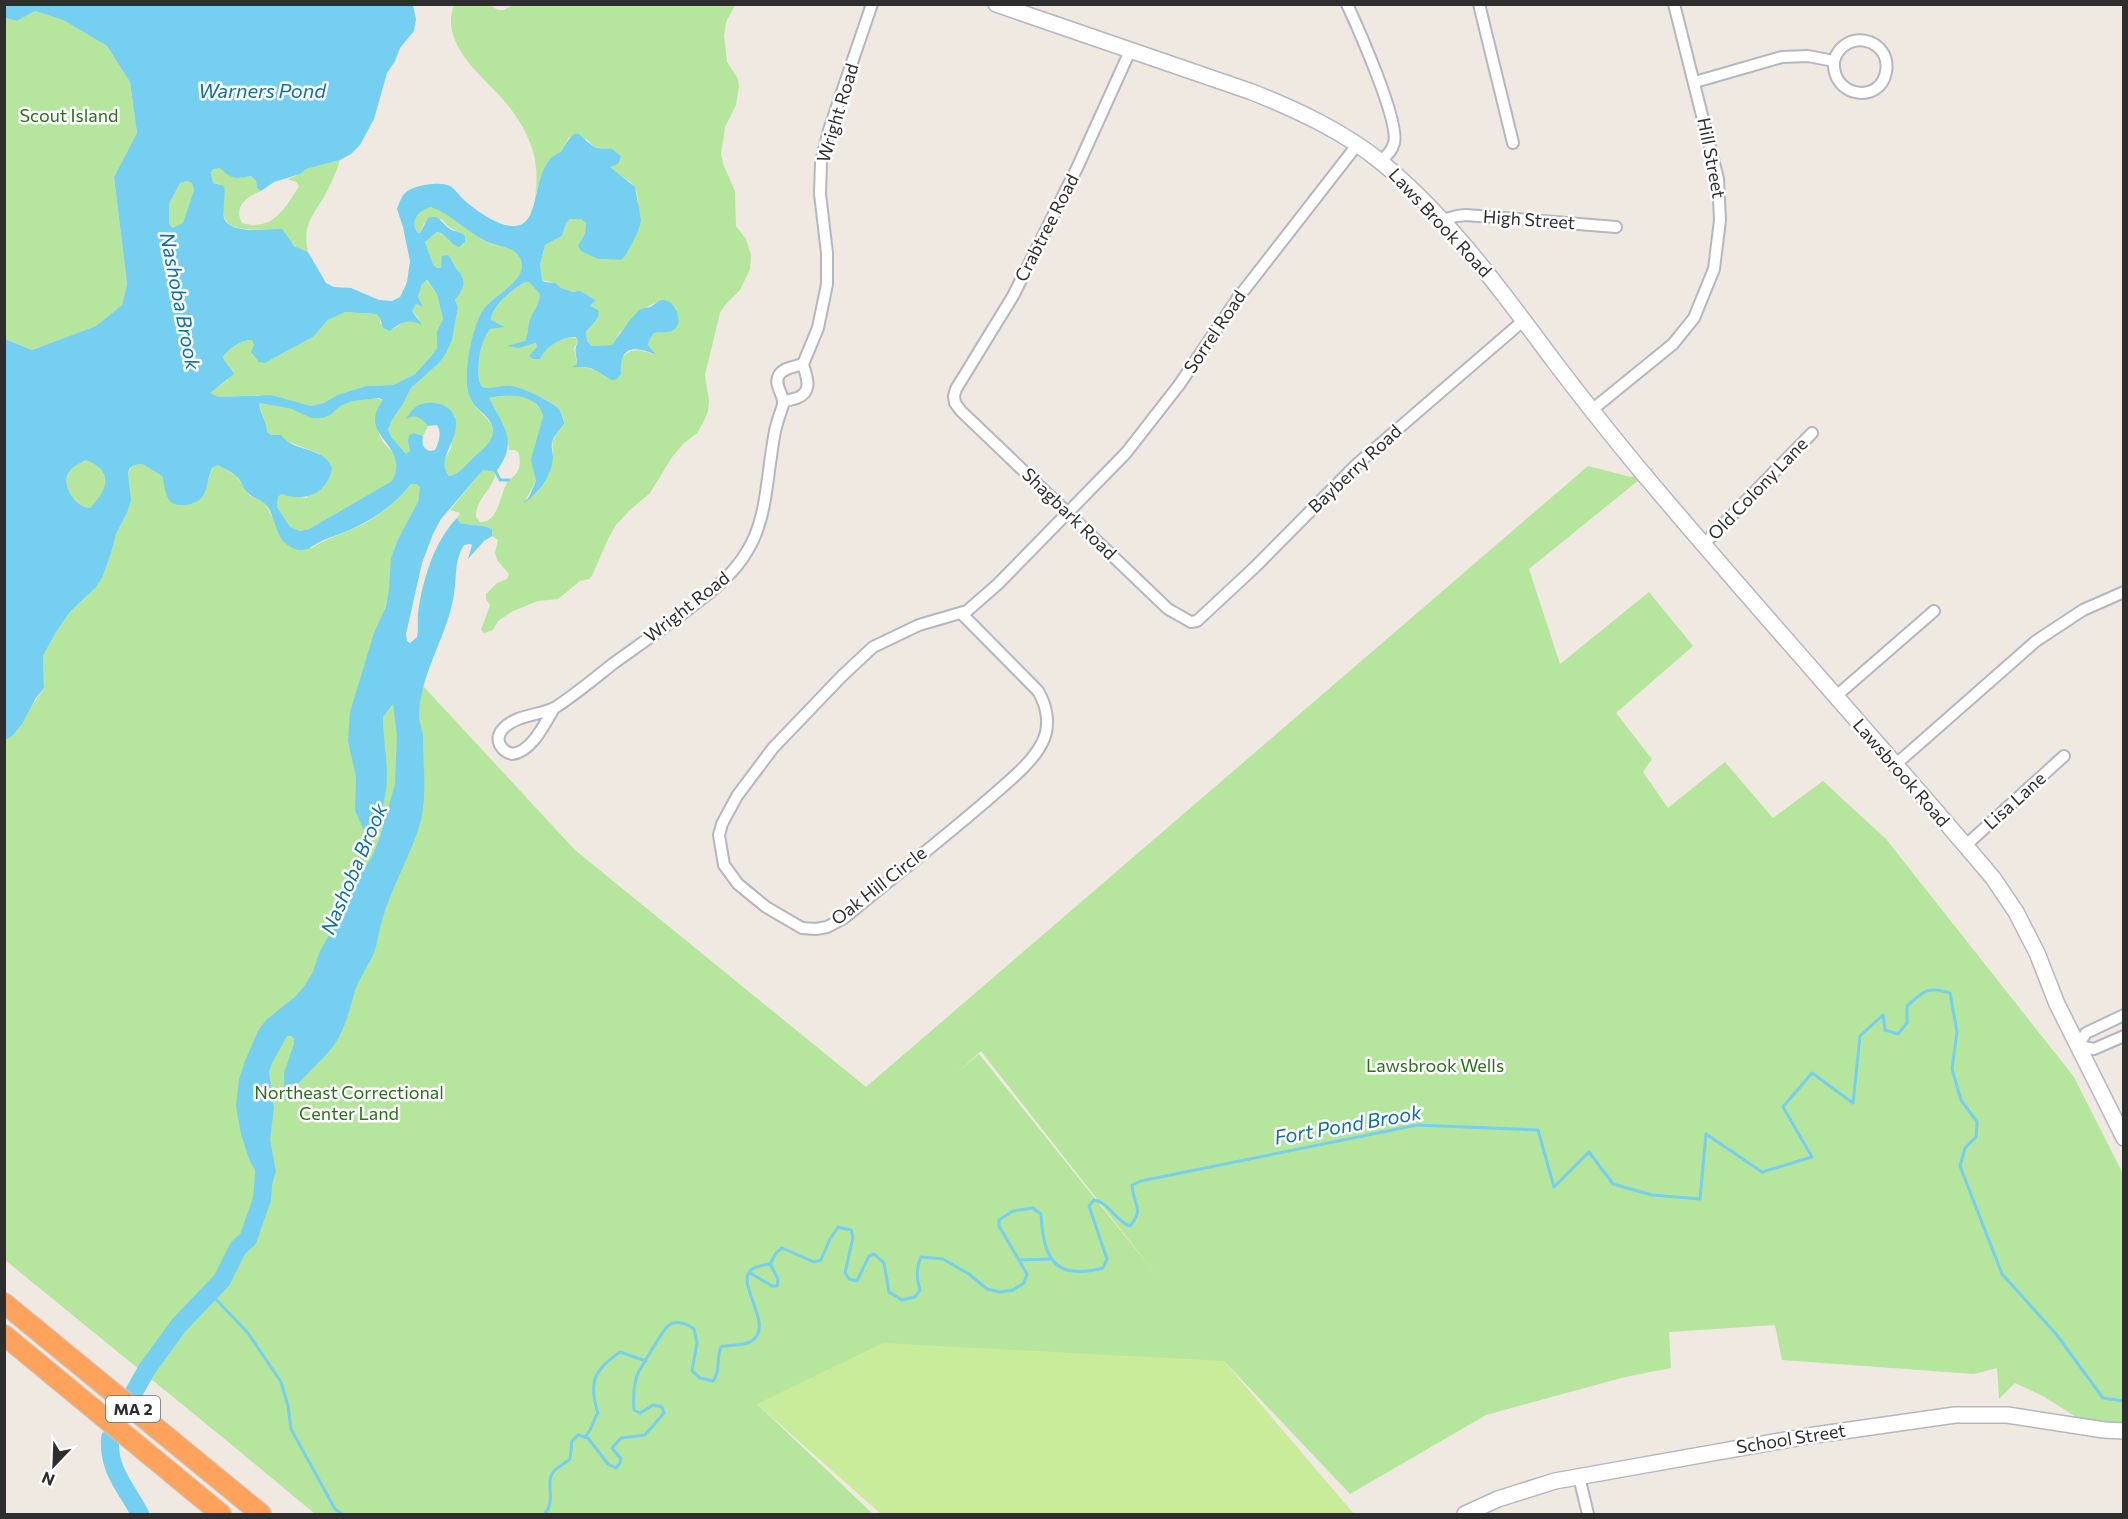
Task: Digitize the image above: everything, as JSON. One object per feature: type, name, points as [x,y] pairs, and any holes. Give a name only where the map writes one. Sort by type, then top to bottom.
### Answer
[{"type":"highway","name":"MA 2","points":[[4,1303],[261,1515]]},
{"type":"highway","name":"MA 2","points":[[4,1335],[221,1515]]},
{"type":"street","name":"Wright Road","points":[[783,402],[802,395],[808,387],[803,364],[820,321],[827,284],[827,253],[820,194],[821,162],[829,130],[872,4]]},
{"type":"street","name":"Laws Brook Road","points":[[996,4],[1291,107],[1327,126],[1380,161],[1442,220],[1479,263],[1621,446]]},
{"type":"street","points":[[1347,4],[1378,77],[1395,130],[1395,142],[1389,155],[1380,161]]},
{"type":"street","points":[[1479,4],[1513,142]]},
{"type":"street","name":"Hill Street","points":[[1593,409],[1673,344],[1694,318],[1714,269],[1720,235],[1720,192],[1715,162],[1674,4]]},
{"type":"street","points":[[1864,40],[1880,49],[1885,59],[1886,70],[1882,82],[1873,90],[1855,93],[1844,88],[1836,79],[1834,61],[1842,46],[1853,41],[1864,40]]},
{"type":"street","name":"Crabtree Road","points":[[954,398],[964,374],[981,352],[1013,297],[1077,168],[1130,51]]},
{"type":"street","points":[[1695,82],[1782,57],[1808,56],[1834,61]]},
{"type":"street","name":"Sorrel Road","points":[[1068,514],[1126,453],[1179,385],[1238,298],[1357,145]]},
{"type":"street","name":"High Street","points":[[1442,220],[1466,216],[1616,227]]},
{"type":"street","name":"Bayberry Road","points":[[1191,622],[1197,621],[1221,600],[1356,465],[1524,320]]},
{"type":"street","name":"Wright Road","points":[[554,708],[518,719],[504,728],[499,735],[502,748],[512,754],[521,752],[554,708],[709,593],[743,559],[756,534],[765,507],[775,431],[783,402],[777,384],[779,375],[787,368],[803,364]]},
{"type":"street","name":"Shagbark Road","points":[[954,398],[961,411],[1168,609],[1191,622]]},
{"type":"street","name":"Old Colony Lane","points":[[1703,545],[1812,433]]},
{"type":"street","name":"Lawsbrook Road","points":[[1621,446],[1703,545],[1992,878],[2016,912],[2037,953],[2057,1004],[2124,1138]]},
{"type":"street","name":"Oak Hill Circle","points":[[961,613],[1038,691],[1044,702],[1047,716],[1042,743],[1021,771],[844,918],[827,927],[802,928],[766,907],[738,884],[724,865],[719,835],[722,824],[754,772],[773,748],[873,647],[919,625],[967,610],[998,584],[1068,514]]},
{"type":"street","points":[[1895,765],[2036,642],[2083,610],[2124,592]]},
{"type":"street","points":[[1835,697],[1934,611]]},
{"type":"street","name":"Lisa Lane","points":[[1965,846],[2064,756]]},
{"type":"street","points":[[2124,1015],[2086,1033],[2078,1046],[2094,1049],[2124,1036]]},
{"type":"street","name":"School Street","points":[[1465,1515],[1524,1490],[1579,1477],[1808,1436],[1955,1415],[2007,1415],[2124,1431]]},
{"type":"street","points":[[1579,1477],[1588,1515]]},
{"type":"green space","points":[[514,4],[735,5],[726,22],[724,36],[727,62],[738,79],[739,87],[736,105],[725,127],[721,154],[735,191],[736,226],[746,239],[751,255],[750,269],[740,290],[720,313],[705,375],[709,401],[708,411],[697,433],[672,457],[650,493],[616,525],[589,579],[580,581],[558,599],[538,601],[513,611],[498,621],[493,630],[484,633],[481,630],[490,605],[486,594],[497,583],[507,579],[509,574],[497,560],[495,553],[498,540],[492,536],[492,529],[460,523],[457,518],[460,513],[450,510],[483,470],[496,472],[476,511],[476,517],[480,522],[486,521],[495,513],[505,486],[518,470],[519,453],[509,450],[508,442],[488,398],[511,395],[531,399],[542,411],[543,416],[535,448],[536,481],[525,501],[541,488],[548,476],[553,455],[553,441],[564,418],[558,408],[547,400],[508,389],[482,387],[478,367],[483,341],[490,329],[503,327],[491,320],[495,308],[509,293],[525,282],[529,282],[541,294],[540,298],[532,314],[525,341],[510,346],[519,348],[536,343],[535,351],[541,355],[557,342],[567,338],[576,338],[578,342],[574,348],[577,364],[573,367],[593,369],[607,378],[622,358],[631,351],[645,351],[655,355],[648,345],[650,339],[654,333],[670,332],[676,309],[665,302],[656,302],[636,313],[612,345],[592,346],[587,341],[586,332],[597,320],[590,306],[596,300],[542,280],[540,265],[545,245],[562,236],[566,223],[570,219],[581,219],[586,222],[585,233],[581,240],[598,259],[621,260],[633,236],[638,204],[633,185],[610,167],[620,162],[621,156],[609,149],[596,148],[586,139],[569,137],[561,152],[550,159],[535,197],[535,160],[525,132],[499,95],[463,55],[452,31],[451,18],[454,5],[489,5],[498,10],[504,10]]},
{"type":"green space","name":"Scout Island","points":[[35,11],[63,20],[107,46],[130,82],[137,133],[114,177],[127,284],[122,305],[96,326],[32,350],[5,339],[4,18],[17,21]]},
{"type":"green space","points":[[340,160],[327,191],[309,222],[306,235],[308,252],[293,245],[284,232],[241,229],[227,222],[223,212],[219,184],[213,183],[211,178],[213,169],[220,167],[234,178],[251,176],[261,191],[243,203],[240,207],[240,217],[242,223],[262,224],[270,221],[283,210],[299,186],[288,179],[306,169]]},
{"type":"green space","points":[[187,181],[192,183],[194,190],[183,224],[173,228],[169,224],[169,204],[180,183]]},
{"type":"green space","points":[[431,206],[445,213],[484,241],[515,252],[522,263],[517,278],[483,310],[474,332],[468,358],[469,396],[491,425],[493,435],[491,441],[460,471],[449,476],[445,471],[444,461],[451,448],[455,416],[413,415],[421,417],[428,426],[423,436],[414,433],[408,442],[410,451],[406,455],[388,430],[411,388],[439,363],[452,340],[458,307],[455,300],[463,281],[460,273],[443,256],[441,268],[433,264],[425,242],[437,232],[447,237],[449,241],[463,245],[465,236],[448,226],[442,219],[424,223],[420,233],[417,232],[415,220],[417,216]]},
{"type":"green space","points":[[426,280],[437,294],[443,319],[437,331],[437,348],[415,374],[393,385],[366,386],[311,406],[260,395],[212,396],[210,392],[228,380],[223,357],[240,343],[252,340],[271,360],[313,337],[328,320],[345,312],[376,314],[380,318],[380,323],[390,331],[406,321],[419,318],[412,311],[416,304],[422,307],[418,297],[422,284]]},
{"type":"green space","points":[[374,398],[383,400],[379,434],[397,458],[398,464],[392,481],[309,529],[300,531],[289,527],[277,507],[278,497],[280,494],[307,498],[320,454],[267,432],[259,403],[292,409],[340,406],[353,401]]},
{"type":"green space","points":[[86,460],[101,470],[105,482],[101,495],[90,508],[80,505],[72,497],[66,481],[70,470]]},
{"type":"green space","points":[[142,464],[162,476],[168,499],[207,485],[212,468],[218,465],[236,476],[250,496],[263,501],[276,523],[280,536],[312,548],[378,515],[411,484],[420,487],[418,502],[394,549],[389,595],[374,633],[575,850],[866,1087],[1588,466],[1631,477],[1655,467],[1529,569],[1560,664],[1649,592],[1693,646],[1616,713],[1652,759],[1643,772],[1668,808],[1725,762],[1773,818],[1823,781],[1886,839],[2074,1077],[2123,1176],[2123,1438],[2081,1420],[2043,1396],[2015,1383],[1999,1399],[1997,1368],[1974,1374],[1782,1360],[1775,1325],[1669,1332],[1671,1368],[1625,1377],[1486,1415],[1350,1494],[1224,1361],[757,1404],[873,1514],[315,1514],[5,1260],[4,740],[12,736],[44,688],[43,656],[56,632],[70,612],[103,576],[116,534],[127,513],[128,475],[134,465]],"holes":[[[981,1051],[1158,1277],[979,1054],[956,1074]]]},
{"type":"green space","points":[[883,1343],[1224,1361],[1354,1514],[881,1514],[757,1404]]},
{"type":"water","name":"Warners Pond","points":[[5,4],[413,5],[416,19],[414,31],[400,48],[387,73],[374,119],[360,145],[340,160],[306,169],[300,174],[274,182],[261,191],[251,176],[234,178],[220,168],[213,169],[211,173],[213,183],[224,186],[224,218],[228,223],[234,227],[250,230],[282,229],[294,246],[308,252],[326,283],[334,287],[351,288],[379,300],[392,301],[400,297],[403,291],[407,282],[410,261],[397,209],[405,193],[420,186],[433,184],[450,186],[482,214],[506,225],[520,225],[527,220],[531,212],[545,167],[561,152],[571,137],[578,134],[596,148],[612,149],[621,156],[618,164],[610,167],[635,187],[641,221],[637,234],[621,260],[598,259],[581,251],[578,246],[585,233],[586,223],[581,219],[570,219],[566,223],[562,236],[545,245],[540,265],[542,280],[555,283],[573,292],[580,291],[596,300],[590,306],[598,310],[599,314],[586,332],[587,341],[592,346],[612,345],[638,311],[662,300],[671,303],[677,312],[676,328],[668,332],[654,333],[650,339],[648,345],[656,355],[641,350],[630,350],[623,358],[621,374],[617,379],[612,380],[587,367],[572,367],[577,364],[575,350],[578,342],[576,337],[555,343],[540,359],[533,359],[529,356],[537,347],[536,343],[519,348],[507,346],[525,341],[530,320],[538,304],[540,294],[529,282],[525,282],[504,298],[492,314],[491,320],[505,327],[490,329],[483,341],[478,367],[482,387],[511,386],[529,392],[559,409],[564,423],[553,440],[552,465],[547,478],[539,490],[522,504],[529,497],[536,481],[531,460],[543,416],[540,408],[528,399],[513,396],[489,398],[507,435],[507,452],[496,472],[483,470],[441,519],[433,534],[422,563],[406,634],[407,641],[410,643],[417,637],[418,613],[426,575],[441,539],[457,518],[460,523],[492,529],[492,536],[484,541],[468,559],[472,545],[470,544],[464,545],[459,557],[451,609],[424,684],[421,700],[419,716],[423,735],[424,799],[421,820],[387,905],[374,953],[357,985],[342,1031],[333,1046],[297,1085],[285,1103],[284,1073],[294,1044],[292,1036],[287,1036],[271,1065],[269,1072],[274,1108],[270,1139],[276,1172],[268,1195],[249,1159],[241,1134],[236,1106],[239,1079],[258,1031],[266,1020],[296,996],[313,972],[319,953],[336,923],[345,898],[372,857],[380,837],[395,784],[397,735],[393,704],[383,717],[387,775],[385,799],[376,823],[369,832],[363,829],[355,810],[356,777],[348,741],[350,712],[374,633],[386,606],[391,558],[397,541],[418,502],[420,487],[411,484],[393,503],[373,518],[307,549],[297,550],[282,540],[266,505],[246,491],[236,476],[218,465],[212,468],[203,496],[192,504],[181,505],[169,500],[162,476],[142,464],[134,465],[129,469],[128,475],[131,500],[116,534],[103,576],[96,587],[70,612],[56,632],[43,656],[44,688],[22,724],[12,736],[5,740],[5,339],[32,350],[96,326],[122,305],[127,284],[114,177],[137,133],[130,82],[107,46],[63,20],[35,11],[17,21],[5,18]],"holes":[[[187,181],[192,183],[194,190],[183,223],[173,228],[169,224],[169,204],[180,183]],[[431,207],[445,214],[485,241],[515,252],[522,263],[517,278],[483,310],[474,332],[468,358],[468,392],[473,403],[489,420],[493,431],[492,436],[487,445],[463,468],[449,476],[445,469],[446,455],[456,426],[453,413],[449,409],[435,403],[419,405],[406,419],[415,417],[428,426],[437,425],[439,437],[435,450],[425,449],[423,436],[414,433],[409,435],[410,451],[406,454],[388,430],[411,388],[439,363],[446,353],[452,340],[458,307],[455,300],[463,284],[462,277],[448,255],[442,256],[441,268],[433,264],[425,242],[437,232],[459,247],[465,242],[465,236],[450,229],[436,217],[428,218],[420,233],[417,232],[415,220],[419,213]],[[427,280],[437,294],[443,319],[437,331],[437,348],[415,374],[393,385],[366,386],[311,406],[271,395],[218,397],[210,393],[234,374],[223,357],[244,341],[252,340],[254,345],[251,352],[259,362],[265,363],[313,337],[328,320],[345,312],[376,314],[383,328],[390,331],[405,322],[422,325],[412,311],[416,304],[423,307],[418,297],[422,284]],[[379,398],[383,400],[376,413],[375,423],[395,458],[396,468],[392,481],[309,529],[300,531],[290,527],[277,507],[278,497],[281,494],[298,497],[313,494],[325,485],[332,468],[322,456],[293,445],[281,435],[271,435],[267,432],[259,403],[292,409],[311,418],[330,415],[340,406],[353,401]],[[86,460],[101,470],[104,476],[105,482],[101,495],[90,508],[80,505],[69,491],[66,481],[72,468]]]},
{"type":"waterway","points":[[496,472],[500,480],[509,480]]},
{"type":"waterway","name":"Fort Pond Brook","points":[[545,1514],[550,1502],[551,1475],[570,1459],[572,1441],[578,1435],[588,1438],[608,1464],[616,1468],[621,1459],[612,1448],[621,1438],[645,1435],[664,1413],[662,1407],[653,1405],[640,1413],[634,1410],[634,1395],[639,1371],[668,1326],[678,1323],[694,1329],[697,1343],[692,1371],[700,1378],[713,1381],[717,1373],[721,1347],[746,1344],[753,1340],[758,1333],[759,1324],[750,1293],[748,1275],[752,1269],[770,1264],[782,1248],[814,1262],[821,1260],[838,1227],[851,1230],[853,1237],[845,1273],[849,1279],[857,1281],[869,1256],[874,1254],[884,1263],[889,1292],[902,1300],[915,1297],[920,1290],[917,1273],[921,1257],[943,1259],[969,1274],[987,1289],[1000,1292],[1013,1290],[1024,1283],[1027,1274],[999,1226],[999,1220],[1013,1211],[1033,1208],[1041,1214],[1042,1229],[1049,1254],[1062,1268],[1073,1271],[1103,1268],[1107,1259],[1089,1206],[1094,1200],[1104,1204],[1120,1220],[1130,1226],[1137,1215],[1132,1185],[1141,1181],[1417,1125],[1538,1130],[1554,1187],[1589,1152],[1613,1184],[1652,1195],[1700,1199],[1706,1134],[1762,1172],[1812,1157],[1783,1107],[1812,1073],[1853,1103],[1860,1036],[1883,1015],[1885,1030],[1898,1034],[1907,1023],[1907,1006],[1922,993],[1931,990],[1950,993],[1957,1032],[1952,1069],[1961,1100],[1977,1122],[1976,1137],[1965,1148],[1960,1166],[2002,1274],[2056,1334],[2103,1398],[2124,1401]]},
{"type":"waterway","name":"Nashoba Brook","points":[[133,1394],[147,1369],[179,1325],[222,1280],[238,1248],[248,1239],[262,1199],[265,1162]]},
{"type":"waterway","name":"Fort Pond Brook","points":[[1019,1260],[1050,1259]]},
{"type":"waterway","name":"Fort Pond Brook","points":[[750,1273],[772,1286],[777,1286],[778,1279],[770,1264]]},
{"type":"waterway","name":"Fort Pond Brook","points":[[210,1293],[248,1333],[281,1382],[288,1406],[291,1429],[335,1509],[342,1514]]},
{"type":"waterway","name":"Fort Pond Brook","points":[[584,1437],[598,1413],[594,1385],[599,1371],[620,1352],[646,1361]]},
{"type":"waterway","name":"Nashoba Brook","points":[[110,1438],[110,1450],[115,1469],[140,1514]]},
{"type":"park label","name":"Lawsbrook Wells","points":[[1435,1066]]},
{"type":"park label","name":"Northeast Correctional Center Land","points":[[349,1103]]}]
